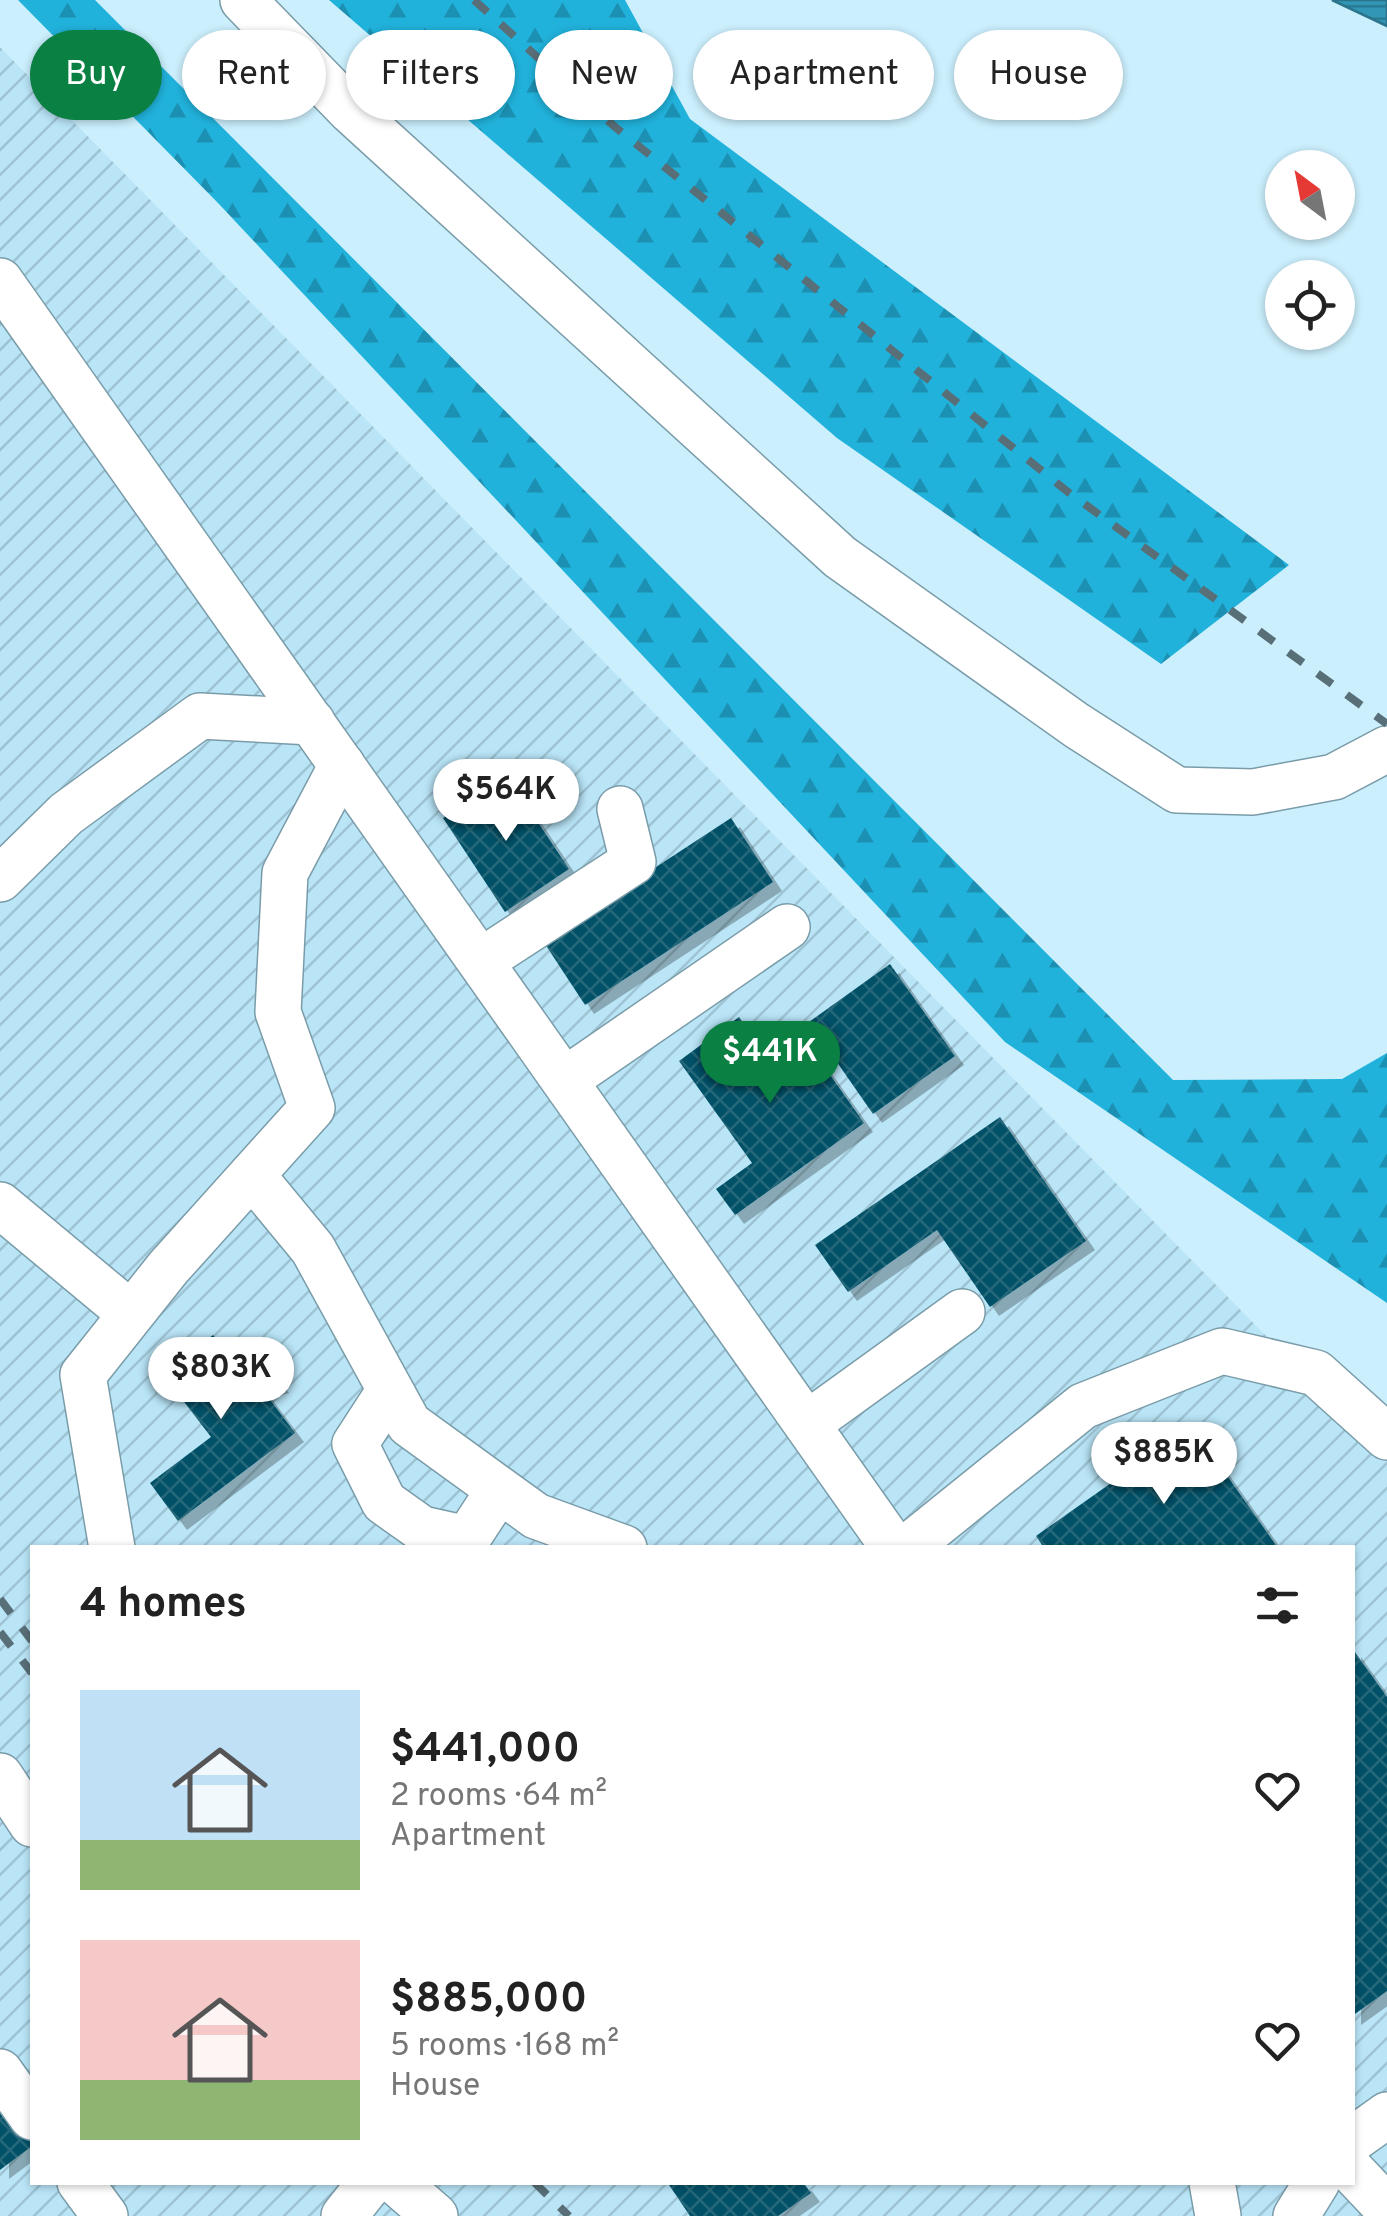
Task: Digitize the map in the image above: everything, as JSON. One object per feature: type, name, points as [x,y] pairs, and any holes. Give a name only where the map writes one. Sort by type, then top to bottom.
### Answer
[{"type":"street","points":[[243,0],[351,111],[840,557],[1076,725],[1177,790],[1254,792],[1334,777],[1387,749]]},
{"type":"street","points":[[0,281],[892,1545]]},
{"type":"street","points":[[0,879],[66,814],[200,716],[312,722]]},
{"type":"street","points":[[111,1545],[83,1375],[131,1314],[312,1108],[278,1012],[286,874],[342,766]]},
{"type":"street","points":[[480,961],[633,862],[620,809]]},
{"type":"street","points":[[565,1080],[787,927]]},
{"type":"street","points":[[252,1175],[313,1249],[409,1424],[500,1490],[536,1533],[606,1545]]},
{"type":"street","points":[[0,1205],[131,1314]]},
{"type":"street","points":[[808,1424],[962,1312]]},
{"type":"street","points":[[911,1545],[1082,1406],[1222,1351],[1316,1373],[1387,1437]]},
{"type":"street","points":[[390,1390],[355,1444],[384,1502],[422,1530],[468,1539],[500,1490]]},
{"type":"street","points":[[0,1776],[30,1821]]},
{"type":"street","points":[[0,2072],[30,2114]]},
{"type":"street","points":[[1355,2138],[1387,2115]]},
{"type":"street","points":[[1355,2173],[1387,2208]]},
{"type":"street","points":[[82,2185],[104,2216]]},
{"type":"street","points":[[344,2216],[369,2185]]},
{"type":"street","points":[[399,2185],[435,2216]]},
{"type":"street","points":[[1213,2185],[1218,2216]]},
{"type":"street","points":[[1296,2216],[1315,2185]]},
{"type":"shaded area","points":[[1332,0],[1387,0],[1387,26]]},
{"type":"shaded area","points":[[0,47],[30,78],[30,120],[72,120],[1387,1459],[1387,2216],[0,2216]]},
{"type":"green space","points":[[18,0],[95,0],[125,30],[48,30]]},
{"type":"green space","points":[[329,0],[625,0],[641,30],[535,30],[535,120],[673,120],[673,88],[690,119],[1289,565],[1161,664],[837,438],[468,120],[515,120],[515,30],[364,30]]},
{"type":"green space","points":[[162,67],[182,87],[182,120],[215,120],[1173,1080],[1342,1079],[1387,1053],[1387,1303],[1005,1042],[136,120],[162,120]]},
{"type":"building","points":[[507,776],[569,869],[505,912],[443,818]]},
{"type":"building","points":[[731,818],[773,882],[585,1005],[543,941]]},
{"type":"building","points":[[890,964],[955,1056],[873,1114],[809,1022]]},
{"type":"building","points":[[739,1017],[765,1054],[799,1031],[864,1123],[735,1215],[716,1189],[752,1163],[679,1061]]},
{"type":"building","points":[[1000,1117],[1086,1241],[990,1307],[937,1230],[848,1292],[815,1245]]},
{"type":"building","points":[[213,1335],[228,1355],[247,1340],[280,1384],[262,1389],[295,1433],[178,1521],[150,1483],[211,1437],[162,1373]]},
{"type":"building","points":[[1192,1426],[1276,1545],[1042,1545],[1036,1536]]},
{"type":"building","points":[[1355,1652],[1387,1697],[1387,1991],[1355,2014]]},
{"type":"building","points":[[0,2097],[30,2139],[30,2148],[0,2170]]},
{"type":"building","points":[[669,2185],[805,2185],[811,2193],[778,2216],[690,2216]]},
{"type":"railway","points":[[474,0],[615,127],[1068,492],[1387,724]]},
{"type":"railway","points":[[0,1599],[30,1638]]},
{"type":"railway","points":[[0,1632],[30,1670]]},
{"type":"railway","points":[[537,2185],[569,2216]]}]
